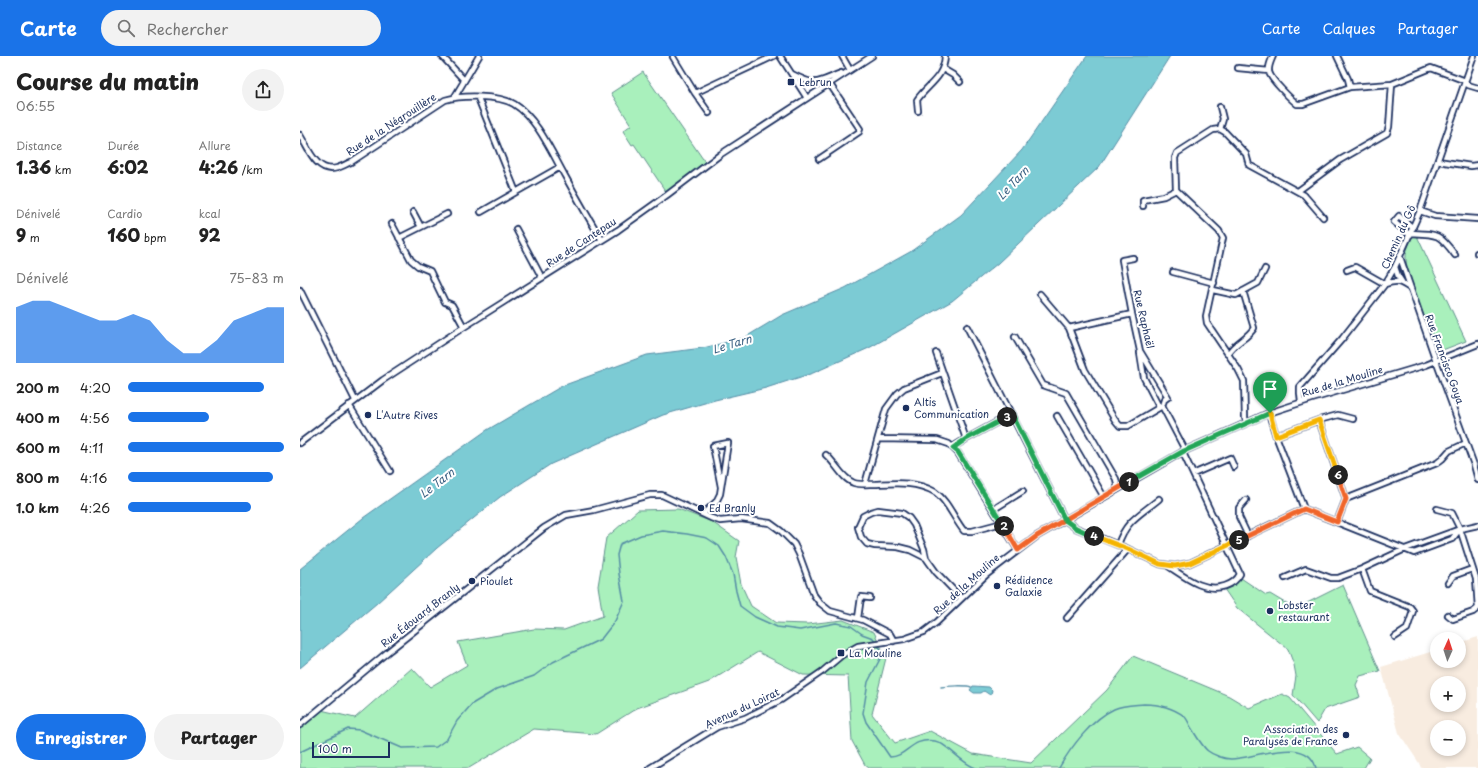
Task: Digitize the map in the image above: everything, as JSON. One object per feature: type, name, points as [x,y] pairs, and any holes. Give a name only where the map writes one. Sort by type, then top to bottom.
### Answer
[{"type":"street","points":[[442,56],[464,80]]},
{"type":"street","points":[[454,98],[478,56]]},
{"type":"street","points":[[695,93],[774,56]]},
{"type":"street","points":[[780,56],[807,98]]},
{"type":"street","points":[[792,74],[805,81],[814,83],[850,70],[842,56]]},
{"type":"street","name":"Rue de Cantepau","points":[[300,443],[389,376],[602,240],[668,195],[721,154],[872,56]]},
{"type":"street","points":[[918,111],[917,100],[943,69],[945,56]]},
{"type":"street","points":[[1273,56],[1269,67],[1270,74],[1297,104],[1303,104],[1350,86],[1392,84],[1431,68],[1463,80],[1468,85],[1478,88]]},
{"type":"street","points":[[1337,56],[1350,86]]},
{"type":"street","name":"Chemin du Gô","points":[[1301,402],[1300,387],[1342,339],[1385,284],[1400,257],[1420,212],[1474,56]]},
{"type":"street","points":[[673,57],[709,113]]},
{"type":"street","points":[[1238,68],[1269,71]]},
{"type":"street","points":[[943,69],[953,75],[960,82]]},
{"type":"street","points":[[819,159],[860,132],[860,129],[829,83]]},
{"type":"street","points":[[1298,191],[1340,160],[1387,133],[1389,127],[1392,84]]},
{"type":"street","name":"Rue de la Négrouillère","points":[[300,135],[314,160],[323,168],[336,169],[351,162],[445,100],[454,98],[498,98],[514,104],[524,112],[541,134],[602,240]]},
{"type":"street","points":[[478,98],[516,192]]},
{"type":"street","points":[[1220,107],[1223,119],[1220,129]]},
{"type":"street","points":[[1247,423],[1245,418],[1244,381],[1238,369],[1207,323],[1206,316],[1213,290],[1223,238],[1215,226],[1176,190],[1175,158],[1177,153],[1213,130],[1220,129],[1225,132],[1246,154],[1249,165],[1304,195],[1323,217]]},
{"type":"street","points":[[1438,161],[1471,166],[1478,165]]},
{"type":"street","points":[[481,212],[560,167]]},
{"type":"street","points":[[1143,206],[1143,200],[1164,196],[1176,190]]},
{"type":"street","points":[[413,212],[421,227]]},
{"type":"street","points":[[1420,212],[1435,216],[1478,219]]},
{"type":"street","points":[[399,238],[447,214]]},
{"type":"street","points":[[1413,228],[1398,216],[1394,222],[1410,234],[1432,234],[1440,236],[1455,255]]},
{"type":"street","points":[[392,224],[411,260],[418,266],[430,271],[445,302],[452,306],[464,327]]},
{"type":"street","points":[[516,229],[542,278]]},
{"type":"street","name":"Rue Francisco Goya","points":[[1400,257],[1478,480]]},
{"type":"street","name":"Rue Raphaël","points":[[1132,258],[1122,260],[1132,314],[1140,351],[1168,397],[1164,400],[1160,407]]},
{"type":"street","points":[[1347,270],[1355,267],[1385,284],[1395,281],[1402,282]]},
{"type":"street","points":[[1395,267],[1402,282]]},
{"type":"street","points":[[1213,290],[1236,295],[1258,283],[1265,269]]},
{"type":"street","points":[[1173,272],[1214,283]]},
{"type":"street","name":"Rue Francisco Goya","points":[[1402,282],[1410,289]]},
{"type":"street","points":[[300,290],[356,400]]},
{"type":"street","points":[[1228,354],[1240,340],[1254,328],[1242,291]]},
{"type":"street","points":[[1040,294],[1069,328],[1085,370],[1120,426],[1128,426],[1160,407]]},
{"type":"street","points":[[1069,328],[1132,314]]},
{"type":"street","points":[[967,327],[1065,520],[1076,528],[1160,564],[1175,566],[1190,563],[1304,509],[1414,553],[1452,539],[1460,529]]},
{"type":"street","points":[[1016,337],[1043,385],[1066,393],[1116,479],[1118,488]]},
{"type":"street","name":"Rue de la Mouline","points":[[858,646],[904,639],[921,633],[937,622],[986,575],[1037,536],[1184,451],[1270,413],[1301,402],[1436,361],[1478,344]]},
{"type":"street","points":[[1140,351],[1144,378],[1184,448],[1184,455],[1240,574],[1230,584],[1212,589],[1191,581],[1166,565]]},
{"type":"street","points":[[936,353],[966,439]]},
{"type":"street","points":[[865,484],[879,439],[886,409],[897,394],[904,388],[942,373]]},
{"type":"street","points":[[349,405],[390,471]]},
{"type":"street","points":[[1270,413],[1276,436],[1304,509]]},
{"type":"street","points":[[953,448],[966,439],[1012,414]]},
{"type":"street","points":[[1276,436],[1319,420],[1338,415],[1353,419]]},
{"type":"street","points":[[1057,416],[1104,497]]},
{"type":"street","points":[[1319,420],[1346,499],[1337,522]]},
{"type":"street","points":[[879,439],[937,440],[949,444],[958,452],[1018,550]]},
{"type":"street","points":[[703,514],[716,502],[720,494],[728,443],[713,446],[721,487]]},
{"type":"street","points":[[1346,499],[1436,463],[1449,451],[1466,443]]},
{"type":"street","points":[[826,455],[852,483],[914,484],[936,493],[943,500],[964,531],[972,531],[1002,523]]},
{"type":"street","points":[[1194,474],[1230,458],[1234,467]]},
{"type":"street","points":[[994,509],[1023,491]]},
{"type":"street","name":"Rue Édouard Branly","points":[[300,725],[390,650],[544,528],[559,518],[650,495],[662,495],[720,521],[740,519],[770,524],[781,531],[794,544],[814,595],[820,603],[830,611],[858,618],[890,634],[894,641]]},
{"type":"street","points":[[1118,545],[1128,525],[1159,499]]},
{"type":"street","points":[[1246,500],[1239,508],[1239,517],[1248,536]]},
{"type":"street","points":[[1437,509],[1452,513],[1460,529],[1476,579],[1478,608],[1473,612],[1453,619],[1448,615]]},
{"type":"street","points":[[926,558],[910,550],[898,547],[875,546],[867,544],[861,537],[858,527],[863,516],[878,510],[902,513],[909,518],[914,525],[926,558],[936,572],[961,598]]},
{"type":"street","points":[[1285,578],[1306,569],[1331,578],[1338,578],[1362,569],[1405,549],[1460,529],[1478,525]]},
{"type":"street","points":[[1067,618],[1128,549]]},
{"type":"street","points":[[1362,569],[1370,591],[1410,607],[1413,611],[1407,629],[1395,637]]},
{"type":"street","points":[[1448,583],[1453,576],[1472,569]]},
{"type":"street","points":[[858,618],[861,597],[870,598]]},
{"type":"street","name":"Avenue du Loirat","points":[[654,767],[717,727],[745,718],[781,700],[823,671],[842,655],[858,646]]},
{"type":"shaded area","points":[[1478,637],[1478,768],[1421,768],[1399,733],[1381,667],[1430,652],[1430,668],[1466,668],[1466,641]]},
{"type":"green space","points":[[643,72],[705,162],[666,192],[634,144],[632,145],[623,131],[631,125],[611,93]]},
{"type":"green space","points":[[1413,236],[1417,236],[1466,341],[1440,351],[1418,303],[1406,264],[1406,254]]},
{"type":"green space","points":[[678,509],[712,522],[739,541],[736,557],[741,584],[751,606],[776,623],[808,624],[843,620],[874,632],[886,658],[872,714],[895,743],[930,731],[973,754],[1031,763],[1107,690],[1133,656],[1229,696],[1249,708],[1282,694],[1290,698],[1337,754],[1357,747],[1370,758],[1364,768],[869,768],[865,765],[852,741],[848,676],[803,675],[758,652],[709,682],[637,708],[596,734],[534,729],[469,768],[300,768],[300,729],[321,710],[355,718],[412,668],[430,687],[467,665],[458,642],[534,629],[564,630],[603,616],[598,586],[606,538],[638,510]]},
{"type":"green space","points":[[1241,578],[1266,595],[1270,594],[1295,609],[1343,585],[1380,671],[1360,676],[1356,685],[1360,697],[1325,709],[1317,723],[1293,695],[1296,676],[1294,665],[1288,649],[1237,608],[1224,589],[1232,586]]},
{"type":"water","name":"Le Tarn","points":[[1087,56],[1170,56],[1099,167],[998,263],[952,301],[869,348],[813,373],[766,388],[715,400],[663,415],[551,464],[500,497],[437,548],[377,603],[300,668],[300,569],[363,518],[487,430],[562,386],[647,355],[703,348],[744,338],[782,315],[845,288],[910,252],[961,215],[1022,150]]},
{"type":"water","points":[[973,686],[989,687],[992,690],[991,694],[990,695],[984,691],[981,693],[974,693],[970,690]]},
{"type":"waterway","points":[[300,752],[348,729],[360,730],[402,748],[436,747],[447,739],[457,721],[472,704],[497,689],[534,676],[553,662],[601,639],[615,621],[624,601],[617,555],[620,544],[641,535],[663,531],[707,538],[719,546],[726,557],[733,574],[740,606],[755,617],[777,627],[800,630],[836,623],[851,626],[862,634],[873,638],[881,650],[880,659],[868,682],[863,713],[866,722],[890,757],[901,754],[920,742],[935,741],[944,745],[965,762],[976,768]]},
{"type":"waterway","points":[[941,687],[971,687]]},
{"type":"waterway","points":[[1059,768],[1083,734],[1098,719],[1114,709],[1129,705],[1144,704],[1165,707],[1175,710],[1184,716],[1206,749],[1219,756],[1231,759],[1291,750],[1302,752],[1311,758],[1316,768]]},
{"type":"place","name":"Lebrun","points":[[791,82]]},
{"type":"place","name":"Altis Communication","points":[[906,408]]},
{"type":"place","name":"L'Autre Rives","points":[[368,415]]},
{"type":"place","name":"Ed Branly","points":[[701,508]]},
{"type":"place","name":"Pioulet","points":[[472,581]]},
{"type":"place","name":"Rédidence Galaxie","points":[[997,586]]},
{"type":"place","name":"Lobster restaurant","points":[[1270,611]]},
{"type":"place","name":"La Mouline","points":[[841,653]]},
{"type":"place","name":"Association des Paralysés de France","points":[[1346,735]]},
{"type":"route","points":[[1270,413],[1184,451],[1079,512],[1065,520],[1057,524],[1018,550],[958,452],[953,448],[966,439],[1012,414],[1065,520],[1076,528],[1100,539],[1128,549],[1160,564],[1175,566],[1190,563],[1304,509],[1337,522],[1346,499],[1319,420],[1276,436],[1270,413]]}]
